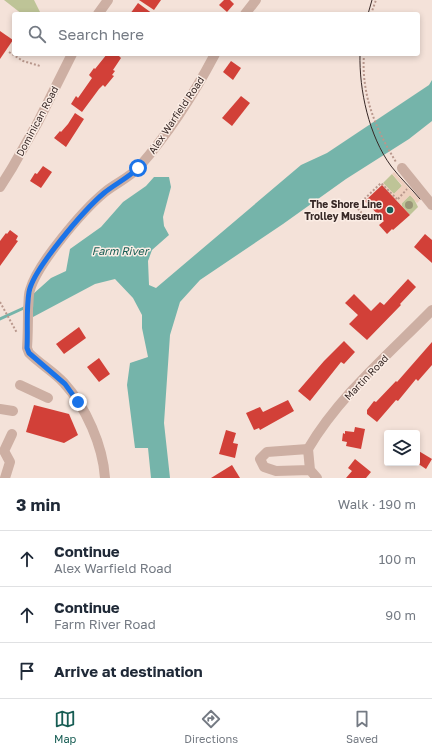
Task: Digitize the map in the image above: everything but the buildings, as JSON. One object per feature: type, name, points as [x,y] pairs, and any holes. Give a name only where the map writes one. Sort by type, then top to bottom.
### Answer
[{"type":"street","points":[[99,12],[108,0]]},
{"type":"street","points":[[247,12],[256,0]]},
{"type":"street","name":"Dominican Road","points":[[0,187],[38,122],[71,56]]},
{"type":"street","name":"Alex Warfield Road","points":[[104,478],[101,454],[97,439],[78,402],[65,384],[29,353],[27,348],[29,292],[35,278],[55,247],[81,215],[105,192],[130,176],[151,152],[182,109],[206,72],[214,56]]},
{"type":"street","points":[[402,168],[432,205]]},
{"type":"street","name":"Martin Road","points":[[308,449],[317,433],[346,397],[432,310]]},
{"type":"street","points":[[20,385],[48,398]]},
{"type":"street","points":[[0,409],[13,411]]},
{"type":"street","points":[[5,478],[10,462],[4,451],[12,434]]},
{"type":"street","points":[[310,470],[276,471],[264,467],[260,459],[267,452],[308,449],[310,470],[317,478]]},
{"type":"path","points":[[372,12],[376,0]]},
{"type":"path","points":[[15,56],[23,61],[40,66]]},
{"type":"path","points":[[364,56],[364,75],[368,101],[373,119],[381,137],[394,159]]},
{"type":"path","points":[[360,217],[361,212],[356,207],[381,183],[397,199],[410,187]]},
{"type":"path","points":[[0,302],[8,318]]},
{"type":"green space","points":[[4,0],[34,0],[40,12],[19,12]]},
{"type":"green space","points":[[392,174],[402,186],[394,194],[383,183]]},
{"type":"green space","points":[[410,195],[418,207],[410,215],[402,206],[402,203]]},
{"type":"shaded area","points":[[394,172],[420,200],[417,203],[410,195],[402,203],[402,206],[382,185],[383,183],[394,194],[401,187],[402,185],[392,174]]},
{"type":"water","name":"Farm River","points":[[432,80],[432,121],[409,139],[346,179],[200,280],[180,302],[170,335],[164,423],[170,478],[151,478],[148,448],[135,448],[127,385],[130,363],[148,357],[142,328],[142,315],[133,298],[115,279],[95,284],[33,317],[32,295],[51,278],[66,271],[70,249],[101,227],[123,202],[146,186],[154,177],[169,177],[171,187],[163,217],[164,226],[169,235],[152,250],[148,261],[149,285],[156,288],[301,165],[327,153],[429,85]]},
{"type":"waterway","name":"Farm River","points":[[0,319],[26,307]]},
{"type":"tram line","points":[[369,12],[372,0]]},
{"type":"tram line","points":[[360,56],[361,82],[371,127],[383,154],[391,166],[420,199]]},
{"type":"place","name":"The Shore Line Trolley Museum","points":[[390,210]]},
{"type":"route","points":[[78,402],[65,384],[29,353],[27,348],[29,292],[31,285],[41,267],[81,215],[105,192],[122,182],[138,168]]}]
